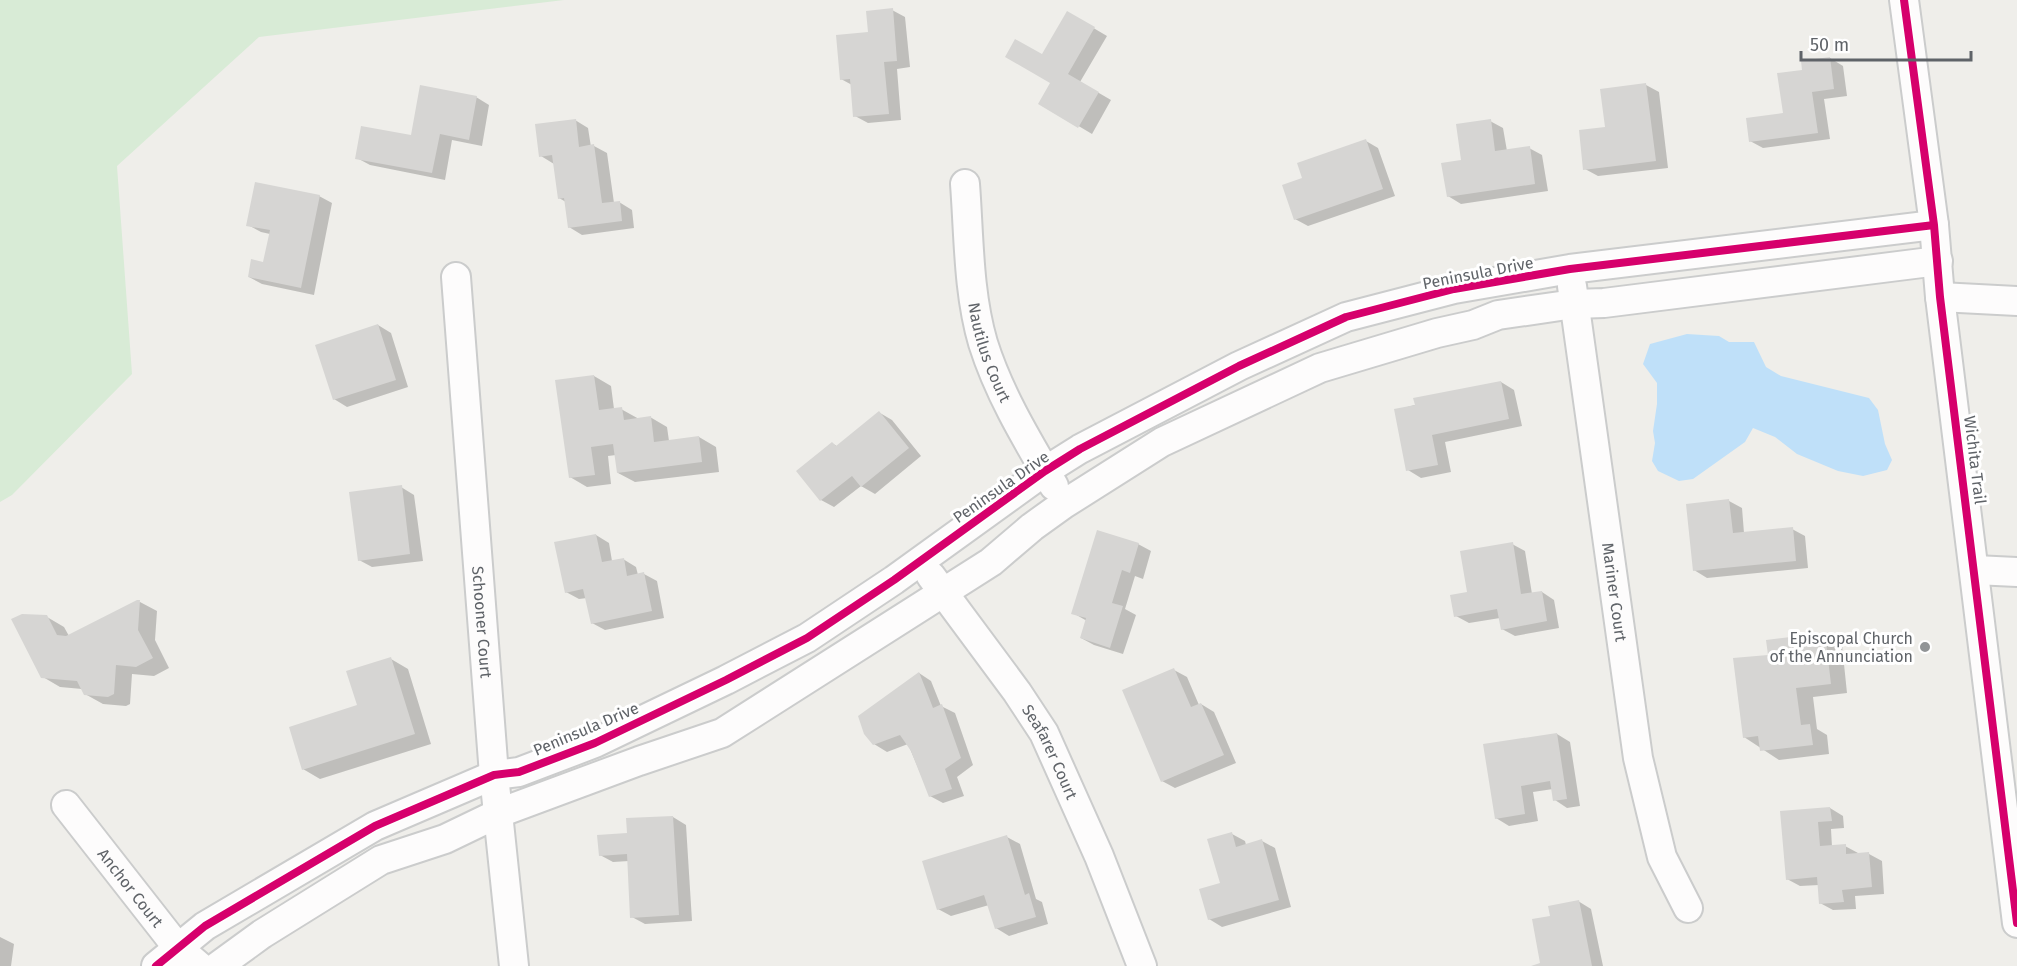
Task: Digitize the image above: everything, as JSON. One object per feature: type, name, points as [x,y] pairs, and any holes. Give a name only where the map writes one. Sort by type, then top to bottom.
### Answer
[{"type":"street","name":"Wichita Trail","points":[[1904,0],[1934,225],[1940,297],[2017,923]]},
{"type":"street","name":"Nautilus Court","points":[[965,184],[974,304],[983,342],[1000,391],[1064,504]]},
{"type":"street","name":"Peninsula Drive","points":[[156,966],[188,957],[205,926],[375,826],[494,775],[519,772],[595,743],[807,638],[894,580],[1045,471],[1080,449],[1239,366],[1346,316],[1454,289],[1570,269],[1934,225]]},
{"type":"street","points":[[218,966],[262,934],[381,860],[445,839],[499,813],[722,733],[990,562],[1064,504],[1162,442],[1320,368],[1437,333],[1473,325],[1498,315],[1938,261]]},
{"type":"street","name":"Mariner Court","points":[[1570,269],[1638,758],[1662,857],[1688,908]]},
{"type":"street","name":"Schooner Court","points":[[456,277],[494,775],[514,966]]},
{"type":"street","points":[[1940,297],[2017,301]]},
{"type":"street","name":"Seafarer Court","points":[[919,560],[1017,692],[1044,734],[1099,856],[1142,966]]},
{"type":"street","points":[[1975,570],[2017,572]]},
{"type":"street","name":"Anchor Court","points":[[66,805],[188,957]]},
{"type":"green space","points":[[0,0],[564,0],[259,37],[117,166],[132,374],[12,495],[0,502]]},
{"type":"water","points":[[1687,334],[1719,336],[1729,342],[1754,342],[1766,367],[1781,376],[1869,398],[1878,410],[1885,444],[1892,460],[1887,470],[1863,476],[1838,471],[1797,454],[1775,437],[1753,428],[1745,442],[1693,479],[1679,481],[1658,471],[1652,461],[1655,443],[1653,431],[1657,383],[1643,364],[1650,344]]},
{"type":"building","points":[[893,8],[897,61],[884,62],[889,114],[853,117],[850,79],[840,80],[836,35],[868,32],[866,11]]},
{"type":"building","points":[[1067,11],[1095,27],[1068,74],[1099,92],[1078,128],[1038,104],[1050,83],[1005,57],[1015,39],[1042,54]]},
{"type":"building","points":[[1830,57],[1834,89],[1812,92],[1818,133],[1749,142],[1746,118],[1783,113],[1777,73],[1802,70],[1801,61]]},
{"type":"building","points":[[1646,83],[1656,161],[1583,170],[1579,130],[1605,127],[1600,89]]},
{"type":"building","points":[[420,85],[477,96],[469,140],[440,134],[432,173],[355,159],[361,126],[411,135]]},
{"type":"building","points":[[576,119],[579,147],[594,144],[602,203],[620,201],[622,221],[568,228],[564,198],[558,199],[552,155],[539,157],[535,124]]},
{"type":"building","points":[[1491,119],[1495,151],[1530,146],[1535,184],[1447,197],[1441,163],[1461,160],[1456,124]]},
{"type":"building","points":[[1366,139],[1383,189],[1294,220],[1282,185],[1302,178],[1297,163]]},
{"type":"building","points":[[255,182],[320,195],[301,288],[248,277],[251,259],[263,262],[270,230],[246,226]]},
{"type":"building","points":[[378,324],[396,380],[333,400],[315,345]]},
{"type":"building","points":[[594,375],[599,410],[622,407],[624,420],[651,416],[654,442],[699,436],[702,462],[617,473],[613,444],[591,447],[595,475],[569,478],[555,380]]},
{"type":"building","points":[[1501,381],[1509,419],[1432,435],[1438,465],[1406,471],[1394,409],[1415,405],[1413,398]]},
{"type":"building","points":[[879,411],[909,448],[861,487],[852,476],[820,501],[796,471],[832,442],[836,446]]},
{"type":"building","points":[[402,485],[410,554],[358,561],[349,492]]},
{"type":"building","points":[[1729,499],[1733,533],[1793,527],[1796,561],[1693,571],[1686,504]]},
{"type":"building","points":[[1097,530],[1139,543],[1130,573],[1122,570],[1112,603],[1123,606],[1110,648],[1080,638],[1086,618],[1071,614]]},
{"type":"building","points":[[596,534],[602,562],[624,558],[627,576],[644,572],[652,611],[591,624],[583,589],[565,593],[554,542]]},
{"type":"building","points":[[1513,542],[1521,594],[1542,591],[1547,621],[1501,630],[1497,609],[1454,617],[1450,595],[1467,592],[1460,551]]},
{"type":"building","points":[[140,600],[138,630],[153,658],[136,667],[116,665],[114,694],[108,697],[84,695],[77,681],[41,678],[11,619],[22,614],[47,615],[57,635],[66,636]]},
{"type":"building","points":[[1825,633],[1831,684],[1796,688],[1801,725],[1810,724],[1813,745],[1760,751],[1758,736],[1743,738],[1733,658],[1768,655],[1766,640]]},
{"type":"building","points":[[391,657],[415,734],[302,770],[289,727],[357,705],[346,671]]},
{"type":"building","points":[[1174,668],[1191,707],[1201,703],[1224,755],[1161,782],[1122,690]]},
{"type":"building","points":[[919,672],[933,708],[942,704],[961,758],[945,769],[952,789],[929,797],[911,751],[900,735],[873,745],[864,734],[858,716]]},
{"type":"building","points":[[1557,733],[1567,799],[1553,801],[1550,781],[1521,786],[1525,814],[1495,819],[1483,744]]},
{"type":"building","points":[[1830,807],[1832,821],[1818,822],[1820,846],[1846,844],[1846,854],[1869,852],[1872,887],[1842,890],[1844,902],[1819,904],[1817,877],[1786,880],[1780,811]]},
{"type":"building","points":[[673,816],[679,915],[630,918],[627,854],[599,856],[597,835],[627,833],[626,818]]},
{"type":"building","points":[[1232,832],[1236,847],[1262,839],[1279,900],[1208,920],[1199,889],[1220,883],[1207,839]]},
{"type":"building","points":[[1007,835],[1025,895],[1029,893],[1036,917],[995,929],[984,895],[937,910],[922,861]]},
{"type":"building","points":[[1579,900],[1592,966],[1531,966],[1540,963],[1532,919],[1550,916],[1548,906]]},
{"type":"cycle path","points":[[1904,0],[1934,225],[1940,297],[2017,923]]},
{"type":"cycle path","points":[[156,966],[205,926],[375,826],[494,775],[519,772],[595,743],[807,638],[894,580],[1045,471],[1080,449],[1239,366],[1346,317],[1454,289],[1570,269],[1934,225]]},
{"type":"place","name":"Episcopal Church of the Annunciation","points":[[1925,647]]}]
